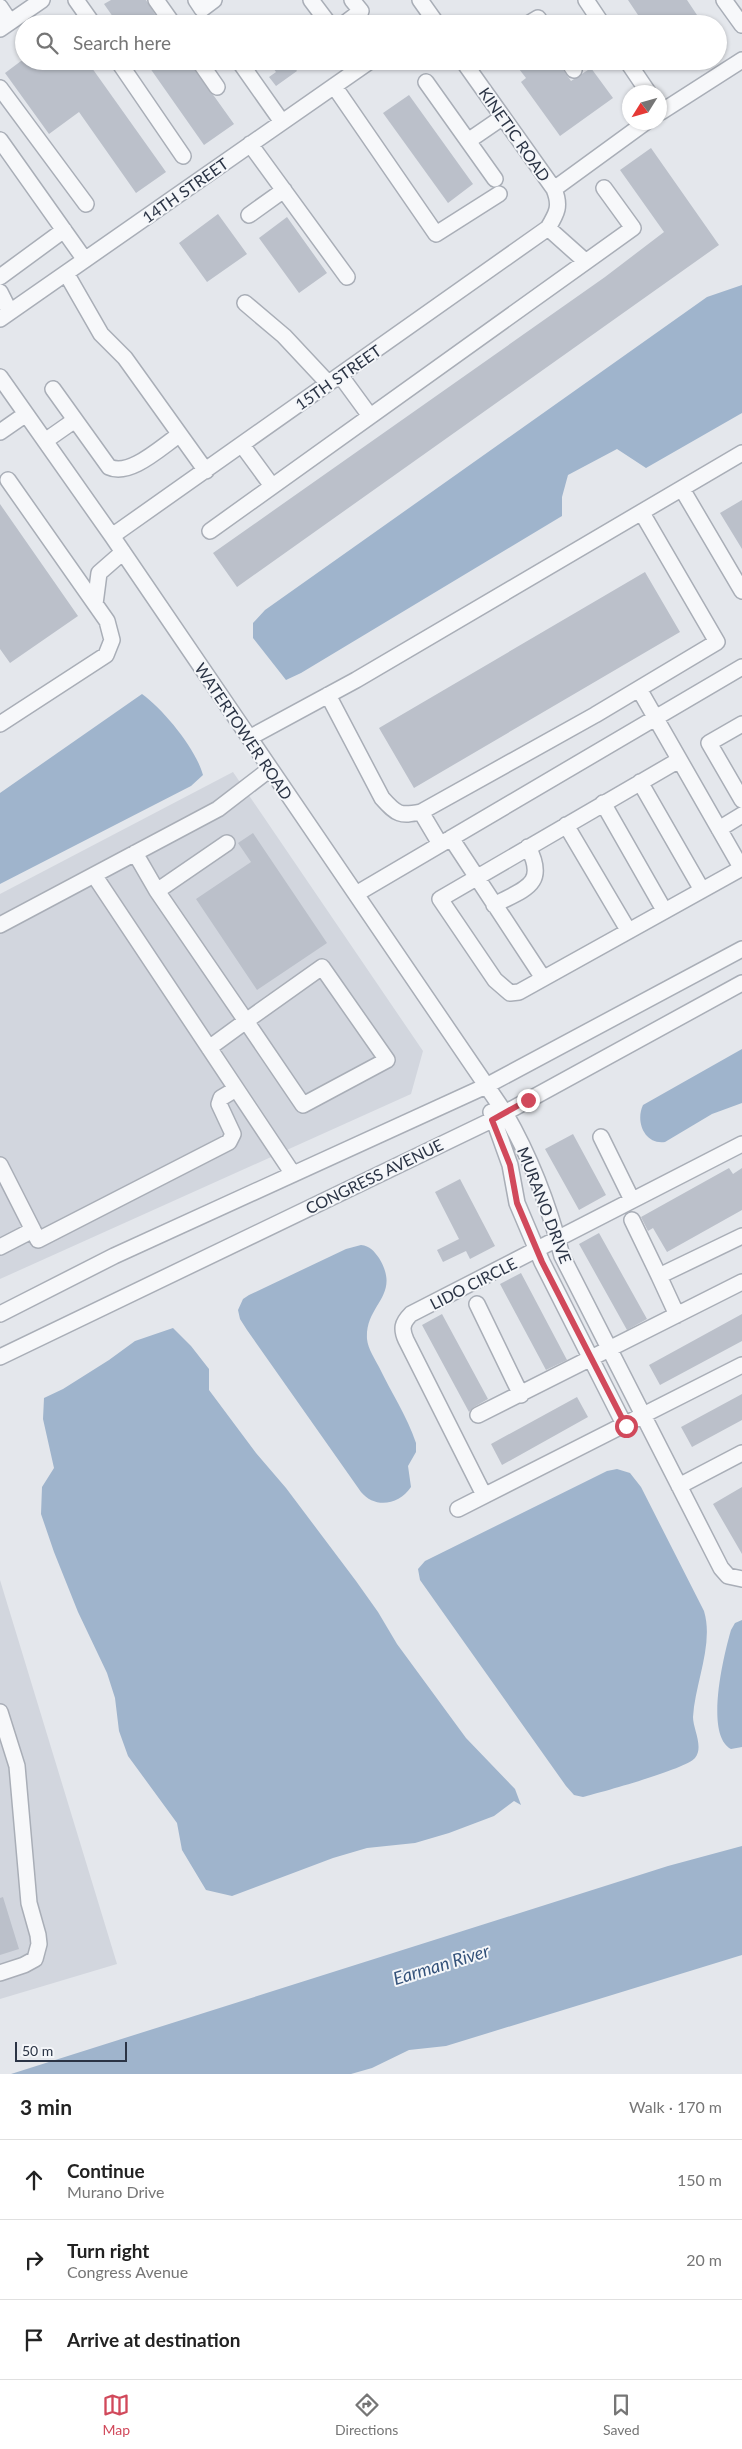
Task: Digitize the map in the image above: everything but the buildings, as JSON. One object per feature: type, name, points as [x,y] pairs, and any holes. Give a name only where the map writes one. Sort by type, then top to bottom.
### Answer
[{"type":"street","points":[[15,15],[25,5],[42,0]]},
{"type":"street","points":[[76,0],[86,15]]},
{"type":"street","points":[[156,0],[167,15]]},
{"type":"street","points":[[196,0],[202,8],[214,0]]},
{"type":"street","points":[[311,0],[322,15]]},
{"type":"street","points":[[352,0],[361,11],[356,15]]},
{"type":"street","points":[[420,0],[428,15]]},
{"type":"street","points":[[586,0],[596,15]]},
{"type":"street","points":[[724,0],[742,25]]},
{"type":"street","points":[[0,7],[5,26]]},
{"type":"street","points":[[5,26],[15,16]]},
{"type":"street","points":[[727,69],[742,60]]},
{"type":"street","points":[[124,70],[183,156]]},
{"type":"street","points":[[205,70],[217,87]]},
{"type":"street","points":[[245,70],[282,122]]},
{"type":"street","name":"14TH STREET","points":[[5,315],[357,70]]},
{"type":"street","name":"KINETIC ROAD","points":[[471,70],[554,190],[558,200],[558,210]]},
{"type":"street","points":[[633,70],[643,85]]},
{"type":"street","points":[[667,107],[726,70]]},
{"type":"street","points":[[334,86],[436,234],[497,187],[468,141],[426,82]]},
{"type":"street","points":[[0,88],[86,204]]},
{"type":"street","points":[[468,141],[503,117]]},
{"type":"street","points":[[554,190],[635,130]]},
{"type":"street","points":[[0,140],[85,260]]},
{"type":"street","points":[[250,144],[347,277]]},
{"type":"street","points":[[210,531],[633,228],[604,188]]},
{"type":"street","points":[[249,216],[284,190]]},
{"type":"street","name":"15TH STREET","points":[[112,536],[548,228],[558,210]]},
{"type":"street","points":[[548,228],[586,261]]},
{"type":"street","points":[[0,276],[64,230]]},
{"type":"street","points":[[66,273],[101,334],[125,358],[206,471]]},
{"type":"street","points":[[0,292],[5,315]]},
{"type":"street","points":[[245,303],[334,379],[370,416]]},
{"type":"street","name":"WATERTOWER ROAD","points":[[0,377],[123,552],[486,1086]]},
{"type":"street","points":[[53,388],[109,467],[117,471],[129,469],[179,435]]},
{"type":"street","points":[[0,432],[26,414]]},
{"type":"street","points":[[45,441],[75,420]]},
{"type":"street","points":[[242,445],[272,486]]},
{"type":"street","points":[[249,738],[328,695],[742,453]]},
{"type":"street","points":[[0,724],[106,655],[112,640],[107,621],[8,480]]},
{"type":"street","points":[[682,489],[740,583]]},
{"type":"street","points":[[328,695],[382,798],[394,812],[404,815],[421,812],[639,689],[717,642],[642,513]]},
{"type":"street","points":[[95,604],[99,574],[123,552]]},
{"type":"street","points":[[356,894],[742,667]]},
{"type":"street","points":[[639,689],[742,868],[519,992],[510,993],[502,988],[440,899],[679,760]]},
{"type":"street","points":[[742,724],[709,744],[742,800]]},
{"type":"street","points":[[0,925],[218,808],[270,769]]},
{"type":"street","points":[[640,782],[702,890]]},
{"type":"street","points":[[604,803],[664,910]]},
{"type":"street","points":[[421,812],[476,878],[543,978]]},
{"type":"street","points":[[719,829],[742,815]]},
{"type":"street","points":[[566,825],[628,930]]},
{"type":"street","points":[[157,891],[227,843]]},
{"type":"street","points":[[494,905],[520,891],[532,882],[536,876],[535,861],[528,847]]},
{"type":"street","points":[[135,853],[157,891],[246,1021],[304,1105],[387,1060],[322,967],[246,1021],[209,1048]]},
{"type":"street","points":[[94,875],[293,1174]]},
{"type":"street","name":"CONGRESS AVENUE","points":[[0,1314],[114,1256],[486,1086],[742,949]]},
{"type":"street","name":"CONGRESS AVENUE","points":[[0,1357],[499,1116],[742,983]]},
{"type":"street","name":"MURANO DRIVE","points":[[486,1086],[499,1116],[517,1203],[537,1249],[626,1426]]},
{"type":"street","points":[[0,1165],[38,1240],[229,1142],[233,1134],[219,1104],[221,1098],[236,1089]]},
{"type":"street","name":"MURANO DRIVE","points":[[499,1116],[522,1142],[551,1215],[562,1256],[644,1416]]},
{"type":"street","points":[[601,1137],[632,1200]]},
{"type":"street","name":"LIDO CIRCLE","points":[[484,1496],[406,1340],[402,1330],[406,1319],[411,1314],[742,1144]]},
{"type":"street","points":[[632,1220],[677,1315]]},
{"type":"street","points":[[0,1247],[33,1230]]},
{"type":"street","points":[[659,1276],[742,1236]]},
{"type":"street","points":[[478,1415],[742,1282]]},
{"type":"street","points":[[477,1304],[521,1395]]},
{"type":"street","points":[[458,1509],[626,1426],[742,1365]]},
{"type":"street","points":[[644,1416],[721,1568],[728,1576],[742,1579]]},
{"type":"street","points":[[679,1486],[742,1453]]},
{"type":"street","points":[[0,1712],[17,1766],[29,1903],[39,1944],[34,1959],[24,1965],[0,1973]]},
{"type":"shaded area","points":[[233,772],[423,1051],[411,1094],[0,1279],[0,894]]},
{"type":"shaded area","points":[[0,1580],[117,1964],[0,1999]]},
{"type":"water","points":[[742,285],[742,413],[646,468],[617,449],[568,475],[562,497],[562,516],[301,673],[286,680],[253,638],[253,623],[265,610],[707,297]]},
{"type":"water","points":[[142,694],[160,710],[178,731],[194,754],[203,775],[191,786],[0,884],[0,793]]},
{"type":"water","points":[[742,1049],[742,1103],[712,1114],[665,1142],[652,1140],[647,1136],[641,1125],[640,1118],[643,1105]]},
{"type":"water","points":[[361,1245],[367,1246],[379,1258],[385,1271],[387,1282],[381,1300],[371,1317],[368,1327],[368,1343],[404,1414],[416,1443],[416,1452],[408,1466],[411,1487],[400,1498],[387,1503],[373,1501],[361,1492],[247,1330],[240,1319],[238,1310],[243,1299],[249,1295],[346,1249]]},
{"type":"water","points":[[173,1328],[191,1346],[209,1369],[209,1390],[356,1581],[378,1612],[397,1644],[466,1738],[515,1789],[521,1805],[514,1801],[494,1816],[449,1833],[415,1843],[367,1848],[333,1858],[232,1896],[206,1890],[182,1850],[177,1823],[128,1756],[119,1731],[115,1698],[107,1673],[78,1612],[41,1514],[42,1487],[54,1468],[43,1419],[44,1398],[63,1389],[135,1341]]},
{"type":"water","points":[[617,1469],[630,1473],[641,1487],[704,1611],[707,1637],[693,1717],[698,1749],[695,1758],[688,1763],[643,1780],[583,1797],[574,1795],[566,1786],[420,1580],[418,1569],[425,1561],[607,1471]]},
{"type":"water","points":[[742,1620],[742,1747],[731,1749],[723,1741],[719,1728],[717,1712],[718,1693],[731,1630],[735,1623]]},
{"type":"water","name":"Earman River","points":[[742,1846],[742,1955],[446,2046],[409,2050],[372,2068],[351,2074],[11,2074],[668,1866]]},
{"type":"route","points":[[528,1100],[492,1120],[510,1165],[517,1203],[542,1262],[626,1426]]}]
